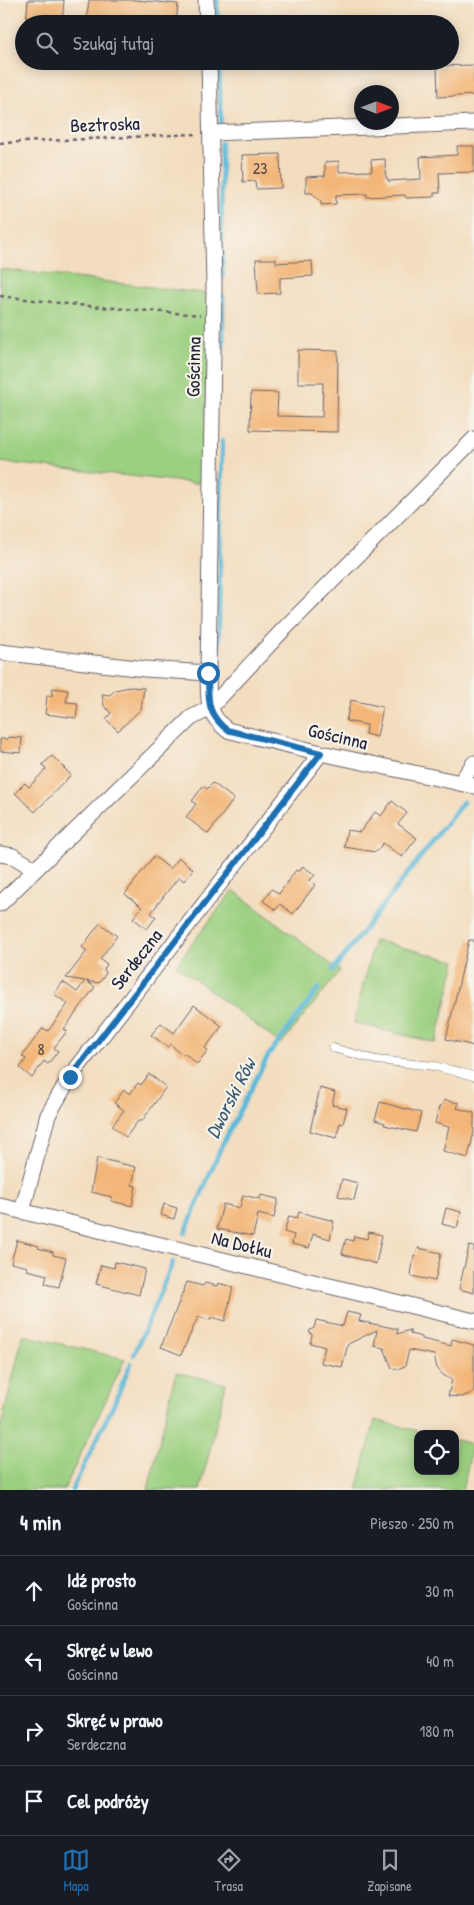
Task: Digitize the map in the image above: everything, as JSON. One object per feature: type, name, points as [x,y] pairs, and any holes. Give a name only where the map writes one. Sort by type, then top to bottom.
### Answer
[{"type":"street","points":[[206,0],[207,15]]},
{"type":"street","name":"Gościnna","points":[[209,70],[214,316],[208,673],[210,708],[215,720],[227,730],[321,753],[467,784]]},
{"type":"street","points":[[212,133],[474,123]]},
{"type":"street","points":[[0,904],[190,718],[210,708],[281,632],[474,439]]},
{"type":"street","points":[[0,652],[145,669],[208,673]]},
{"type":"street","name":"Serdeczna","points":[[22,1211],[48,1116],[70,1077],[321,753]]},
{"type":"street","points":[[467,784],[474,763]]},
{"type":"street","points":[[0,854],[13,856],[35,868]]},
{"type":"street","name":"Na Dołku","points":[[0,1206],[474,1321]]},
{"type":"lane","points":[[333,1048],[376,1060],[434,1066],[474,1076]]},
{"type":"path","name":"Beztroska","points":[[0,142],[212,133]]},
{"type":"path","points":[[0,296],[77,305],[214,316]]},
{"type":"green space","points":[[0,269],[210,294],[204,484],[0,462]]},
{"type":"green space","points":[[233,890],[340,971],[281,1044],[176,965]]},
{"type":"green space","points":[[374,940],[456,961],[436,1043],[354,1023]]},
{"type":"green space","points":[[23,1335],[125,1359],[64,1490],[0,1490],[0,1430]]},
{"type":"green space","points":[[176,1372],[226,1384],[200,1490],[148,1490]]},
{"type":"green space","points":[[375,1420],[415,1430],[414,1475],[459,1475],[459,1441],[473,1444],[462,1490],[357,1490]]},
{"type":"building","points":[[28,0],[64,0],[63,15],[27,15]]},
{"type":"building","points":[[89,0],[136,0],[178,4],[177,15],[87,15]]},
{"type":"building","points":[[459,65],[474,65],[474,95],[438,97],[437,70],[459,70]]},
{"type":"building","points":[[457,146],[474,146],[474,172],[439,173],[440,193],[434,193],[434,197],[406,198],[405,195],[367,197],[367,194],[336,195],[336,204],[321,205],[321,201],[312,193],[306,193],[306,177],[325,176],[325,162],[339,161],[339,172],[372,171],[371,160],[385,159],[386,178],[388,178],[388,181],[421,179],[420,157],[457,155]]},
{"type":"building","points":[[280,154],[281,188],[256,189],[255,181],[243,182],[242,155]]},
{"type":"building","points":[[256,259],[276,259],[276,263],[312,261],[313,276],[280,278],[280,293],[258,294]]},
{"type":"building","points":[[298,350],[338,351],[337,432],[250,430],[251,392],[278,393],[277,416],[322,417],[323,383],[298,383]]},
{"type":"building","points":[[130,687],[144,688],[141,709],[118,731],[106,719],[111,713],[104,706],[102,694],[110,695],[115,690]]},
{"type":"building","points":[[52,688],[68,690],[66,702],[78,703],[76,718],[45,714],[47,696],[52,696]]},
{"type":"building","points":[[351,700],[383,707],[377,737],[365,734],[367,725],[346,721]]},
{"type":"building","points":[[8,737],[22,738],[21,753],[0,751],[0,739],[8,739]]},
{"type":"building","points":[[52,756],[71,775],[35,812],[15,793],[25,783],[29,787],[46,769],[42,765]]},
{"type":"building","points":[[213,783],[234,799],[208,834],[186,817],[196,804],[192,801],[203,786],[207,789]]},
{"type":"building","points":[[392,801],[407,813],[398,824],[417,838],[402,857],[383,843],[376,852],[344,847],[347,830],[360,832],[375,812],[381,816]]},
{"type":"building","points":[[154,856],[170,869],[179,858],[193,869],[184,881],[179,877],[163,897],[151,913],[156,917],[147,929],[133,918],[142,907],[125,894]]},
{"type":"building","points":[[303,866],[315,875],[310,880],[315,885],[293,914],[280,904],[276,910],[263,901],[272,889],[279,894],[296,870],[299,872]]},
{"type":"building","points":[[100,923],[117,936],[100,959],[107,964],[104,969],[106,973],[99,983],[86,981],[95,987],[64,1029],[67,1031],[54,1048],[58,1051],[48,1064],[44,1061],[32,1078],[20,1068],[26,1059],[22,1056],[43,1028],[48,1031],[68,1004],[54,994],[63,982],[77,992],[85,981],[66,978],[87,951],[82,947]]},
{"type":"building","points":[[469,940],[474,940],[474,1046],[446,1039]]},
{"type":"building","points":[[194,1005],[222,1026],[205,1048],[208,1050],[197,1064],[185,1054],[179,1053],[171,1044],[168,1047],[151,1035],[161,1023],[174,1033]]},
{"type":"building","points":[[149,1074],[166,1087],[142,1121],[138,1121],[126,1137],[112,1126],[124,1110],[114,1103],[124,1090],[130,1094],[138,1083],[141,1085]]},
{"type":"building","points":[[320,1088],[335,1092],[332,1105],[347,1108],[343,1124],[340,1123],[336,1138],[310,1131]]},
{"type":"building","points":[[444,1100],[459,1103],[457,1108],[474,1113],[474,1132],[468,1158],[443,1151],[449,1127],[435,1123],[439,1107],[443,1104]]},
{"type":"building","points":[[380,1102],[421,1113],[416,1132],[384,1125],[385,1123],[375,1120]]},
{"type":"building","points":[[97,1158],[136,1167],[132,1185],[136,1186],[132,1206],[111,1201],[112,1197],[91,1192]]},
{"type":"building","points":[[342,1179],[358,1183],[354,1200],[338,1196]]},
{"type":"building","points":[[243,1195],[260,1199],[261,1195],[278,1199],[274,1218],[258,1214],[253,1236],[217,1229],[223,1204],[240,1208]]},
{"type":"building","points":[[164,1204],[177,1208],[174,1219],[161,1215]]},
{"type":"building","points":[[446,1208],[461,1212],[457,1228],[442,1224]]},
{"type":"building","points":[[299,1212],[334,1221],[330,1239],[313,1234],[309,1248],[292,1244],[294,1235],[284,1232],[289,1216],[297,1218]]},
{"type":"building","points":[[369,1232],[382,1235],[376,1264],[342,1254],[346,1239],[353,1241],[354,1236],[367,1239]]},
{"type":"building","points":[[17,1240],[39,1246],[38,1248],[53,1252],[53,1255],[66,1258],[59,1287],[45,1284],[47,1275],[27,1270],[28,1267],[11,1263]]},
{"type":"building","points":[[469,1246],[474,1247],[474,1293],[459,1289]]},
{"type":"building","points":[[418,1248],[441,1253],[435,1281],[411,1276],[414,1255],[416,1256]]},
{"type":"building","points":[[115,1262],[145,1269],[139,1295],[96,1284],[101,1265],[114,1268]]},
{"type":"building","points":[[187,1282],[203,1286],[205,1283],[217,1286],[218,1283],[233,1287],[225,1321],[211,1317],[210,1320],[198,1317],[181,1355],[161,1347]]},
{"type":"building","points":[[347,1312],[361,1315],[359,1321],[398,1329],[397,1334],[410,1330],[410,1334],[422,1337],[422,1339],[451,1346],[452,1339],[474,1345],[474,1392],[462,1397],[448,1396],[452,1380],[443,1375],[437,1368],[434,1355],[409,1350],[405,1366],[397,1369],[392,1368],[384,1348],[374,1346],[377,1330],[348,1344],[342,1367],[321,1363],[325,1347],[310,1343],[312,1335],[309,1331],[314,1328],[316,1320],[343,1326]]},
{"type":"waterway","points":[[217,0],[218,15]]},
{"type":"waterway","points":[[219,70],[221,123]]},
{"type":"waterway","points":[[221,143],[222,241]]},
{"type":"waterway","points":[[222,251],[223,278]]},
{"type":"waterway","points":[[223,296],[223,348]]},
{"type":"waterway","points":[[218,678],[222,441]]},
{"type":"waterway","name":"Dworski Rów","points":[[333,970],[463,802]]},
{"type":"waterway","name":"Dworski Rów","points":[[185,1233],[222,1145],[268,1056],[319,988]]},
{"type":"waterway","name":"Dworski Rów","points":[[134,1355],[173,1262]]},
{"type":"waterway","name":"Dworski Rów","points":[[72,1490],[114,1404],[131,1363]]},
{"type":"route","points":[[70,1077],[321,753],[227,730],[215,720],[210,708],[208,673]]}]
